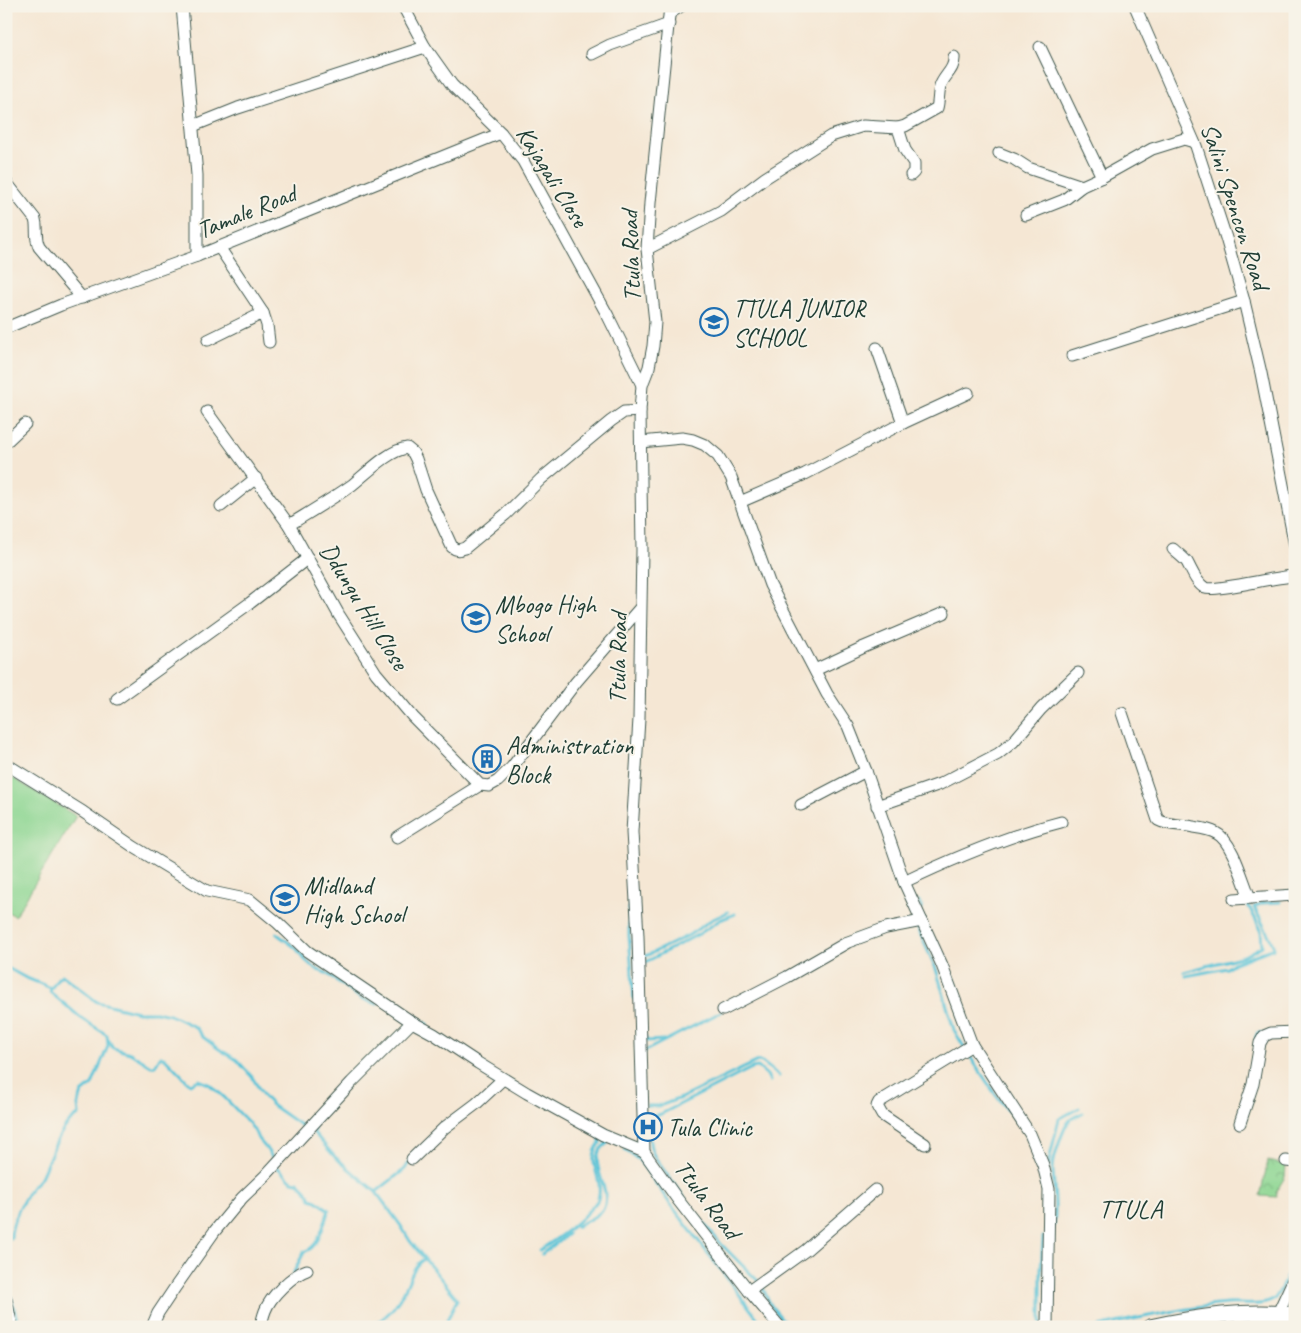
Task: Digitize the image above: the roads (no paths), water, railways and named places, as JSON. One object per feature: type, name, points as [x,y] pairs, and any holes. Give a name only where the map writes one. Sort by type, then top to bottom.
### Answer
[{"type":"street","points":[[182,6],[197,175],[197,256]]},
{"type":"street","name":"Kajagali Close","points":[[403,6],[425,47],[452,85],[501,133],[523,161],[608,316],[642,385]]},
{"type":"street","points":[[592,54],[670,14],[681,6]]},
{"type":"street","name":"Salini Spencon Road","points":[[1135,6],[1194,142],[1244,300],[1261,373],[1295,546]]},
{"type":"street","name":"Ttula Road","points":[[670,14],[647,249],[655,322],[649,366],[642,385],[640,411],[642,550],[639,719],[632,832],[638,936],[644,1152],[678,1200],[780,1327]]},
{"type":"street","points":[[193,126],[238,108],[425,47]]},
{"type":"street","points":[[1040,47],[1102,177]]},
{"type":"street","points":[[647,249],[721,211],[766,178],[831,136],[863,126],[898,128],[906,126],[937,108],[940,86],[954,64],[954,57]]},
{"type":"street","points":[[898,128],[906,150],[914,163],[914,172],[911,175]]},
{"type":"street","name":"Tamale Road","points":[[6,328],[197,256],[501,133]]},
{"type":"street","points":[[1026,215],[1064,200],[1082,186],[1102,177],[1152,148],[1184,139],[1194,142]]},
{"type":"street","points":[[999,153],[1014,158],[1028,168],[1082,186]]},
{"type":"street","points":[[6,182],[36,219],[35,238],[39,247],[82,298]]},
{"type":"street","points":[[219,247],[262,313],[267,325],[269,342]]},
{"type":"street","points":[[1072,356],[1244,300]]},
{"type":"street","points":[[208,340],[262,313]]},
{"type":"street","points":[[877,348],[903,423]]},
{"type":"street","points":[[740,502],[805,474],[903,423],[968,393]]},
{"type":"street","points":[[289,525],[351,486],[385,459],[407,448],[416,459],[426,490],[452,546],[455,550],[459,550],[465,548],[506,514],[541,479],[611,421],[624,412],[640,411]]},
{"type":"street","name":"Ddungu Hill Close","points":[[207,412],[289,525],[339,615],[376,673],[413,717],[480,785]]},
{"type":"street","points":[[6,442],[25,424]]},
{"type":"street","points":[[641,442],[682,438],[693,440],[706,446],[718,456],[730,477],[770,585],[827,694],[848,726],[866,771],[904,882],[942,965],[972,1045],[1030,1134],[1043,1165],[1049,1189],[1047,1327]]},
{"type":"street","points":[[221,506],[256,478]]},
{"type":"street","points":[[1173,549],[1185,560],[1197,581],[1206,588],[1215,589],[1264,579],[1295,576]]},
{"type":"street","points":[[117,699],[243,608],[308,558]]},
{"type":"street","points":[[398,837],[480,785],[489,786],[498,781],[512,767],[576,682],[640,608]]},
{"type":"street","points":[[815,670],[864,647],[944,614]]},
{"type":"street","points":[[877,806],[940,784],[998,754],[1013,742],[1041,709],[1078,673]]},
{"type":"street","points":[[1122,714],[1158,820],[1164,823],[1191,826],[1216,833],[1224,839],[1230,848],[1250,898]]},
{"type":"street","points":[[6,764],[83,812],[134,847],[207,891],[250,900],[307,951],[412,1022],[434,1034],[503,1079],[603,1135],[644,1152]]},
{"type":"street","points":[[801,804],[866,771]]},
{"type":"street","points":[[904,882],[938,865],[1031,830],[1061,822]]},
{"type":"street","points":[[1234,899],[1295,895]]},
{"type":"street","points":[[723,1010],[787,977],[848,942],[886,928],[922,920]]},
{"type":"street","points":[[152,1327],[158,1313],[176,1286],[214,1232],[242,1198],[266,1176],[352,1082],[412,1022]]},
{"type":"street","points":[[1240,1123],[1253,1084],[1260,1043],[1264,1036],[1271,1033],[1295,1032]]},
{"type":"street","points":[[925,1144],[882,1116],[877,1106],[879,1102],[972,1045]]},
{"type":"street","points":[[412,1159],[444,1128],[476,1104],[503,1079]]},
{"type":"street","points":[[750,1291],[806,1250],[875,1190]]},
{"type":"street","points":[[260,1327],[265,1310],[277,1292],[294,1277],[306,1270]]},
{"type":"street","points":[[1278,1313],[1295,1276]]},
{"type":"street","points":[[6,1299],[12,1327]]},
{"type":"street","points":[[1150,1327],[1186,1319],[1278,1313],[1295,1315]]},
{"type":"waterway","points":[[629,900],[629,936],[634,999]]},
{"type":"waterway","points":[[919,901],[922,909]]},
{"type":"waterway","points":[[1184,972],[1244,956],[1262,946],[1261,930],[1246,901]]},
{"type":"waterway","points":[[1186,976],[1227,968],[1234,963],[1274,948],[1254,907],[1263,903],[1280,902]]},
{"type":"waterway","points":[[643,956],[689,935],[711,920],[728,912]]},
{"type":"waterway","points":[[642,964],[699,934],[720,920],[735,914]]},
{"type":"waterway","points":[[915,926],[936,969],[954,1030],[964,1047]]},
{"type":"waterway","points":[[277,934],[296,948],[315,969],[326,973],[361,999],[377,1004]]},
{"type":"waterway","points":[[6,967],[51,988],[50,992],[81,1018],[107,1035],[108,1046],[92,1085],[82,1093],[78,1105],[79,1115],[72,1119],[61,1133],[41,1177],[31,1188],[21,1205],[15,1218],[11,1238]]},
{"type":"waterway","points":[[949,970],[959,994]]},
{"type":"waterway","points":[[51,989],[62,975],[97,1002],[138,1012],[156,1012],[170,1015],[195,1027],[203,1037],[237,1060],[252,1077],[264,1097],[273,1106],[306,1129]]},
{"type":"waterway","points":[[406,1012],[427,1024]]},
{"type":"waterway","points":[[645,1051],[721,1012]]},
{"type":"waterway","points":[[1256,1043],[1258,1033],[1263,1033]]},
{"type":"waterway","points":[[645,1037],[647,1041],[664,1040]]},
{"type":"waterway","points":[[108,1039],[113,1048],[130,1053],[151,1066],[155,1066],[160,1057],[164,1057],[190,1084],[199,1080],[209,1084],[249,1123],[275,1162]]},
{"type":"waterway","points":[[967,1052],[1009,1112]]},
{"type":"waterway","points":[[647,1106],[659,1106],[681,1098],[758,1061],[762,1062],[779,1076]]},
{"type":"waterway","points":[[648,1118],[661,1114],[752,1068],[758,1067],[767,1075],[770,1081]]},
{"type":"waterway","points":[[486,1074],[495,1084]]},
{"type":"waterway","points":[[501,1086],[513,1091]]},
{"type":"waterway","points":[[556,1102],[572,1111]]},
{"type":"waterway","points":[[1048,1165],[1059,1119],[1079,1108]]},
{"type":"waterway","points":[[1054,1225],[1053,1167],[1056,1153],[1067,1124],[1071,1119],[1083,1113]]},
{"type":"waterway","points":[[648,1119],[652,1151],[689,1206]]},
{"type":"waterway","points":[[597,1126],[621,1137]]},
{"type":"waterway","points":[[314,1129],[314,1133],[335,1157],[376,1192],[410,1241],[455,1296],[457,1300],[447,1320],[450,1327]]},
{"type":"waterway","points":[[540,1250],[575,1224],[597,1201],[599,1184],[594,1157],[600,1143],[600,1138]]},
{"type":"waterway","points":[[576,1227],[601,1212],[606,1201],[598,1165],[601,1149],[608,1143],[605,1141]]},
{"type":"waterway","points":[[625,1150],[639,1160],[764,1327]]},
{"type":"waterway","points":[[1034,1157],[1039,1172]]},
{"type":"waterway","points":[[376,1192],[405,1169],[410,1161]]},
{"type":"waterway","points":[[277,1167],[292,1181],[298,1182],[311,1199],[329,1210],[318,1240],[310,1249],[304,1252],[293,1274]]},
{"type":"waterway","points":[[700,1219],[721,1244],[758,1281]]},
{"type":"waterway","points":[[542,1254],[568,1234]]},
{"type":"waterway","points":[[1041,1327],[1043,1237]]},
{"type":"waterway","points":[[368,1327],[381,1320],[392,1310],[416,1267],[424,1259]]},
{"type":"waterway","points":[[1098,1327],[1194,1308],[1269,1302],[1279,1293],[1295,1259]]},
{"type":"waterway","points":[[6,1283],[19,1327]]},
{"type":"waterway","points":[[761,1285],[772,1307],[789,1327]]},
{"type":"waterway","points":[[1224,1327],[1256,1325],[1290,1327]]},
{"type":"place","name":"TTULA JUNIOR SCHOOL","points":[[714,322]]},
{"type":"place","name":"Mbogo High School","points":[[476,618]]},
{"type":"place","name":"Administration Block","points":[[487,759]]},
{"type":"place","name":"Midland High School","points":[[285,899]]},
{"type":"place","name":"Tula Clinic","points":[[648,1127]]},
{"type":"district","name":"TTULA","points":[[1131,1209]]}]
